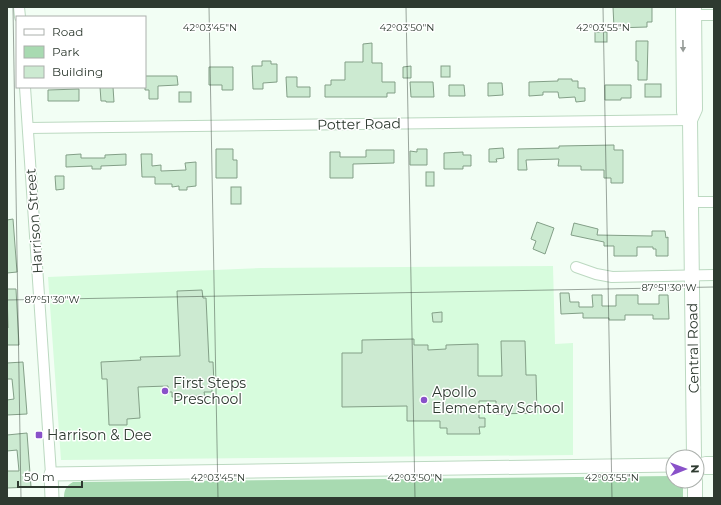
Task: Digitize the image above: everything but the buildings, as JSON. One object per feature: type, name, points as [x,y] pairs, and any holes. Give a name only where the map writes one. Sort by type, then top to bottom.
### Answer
[{"type":"main road","name":"Central Road","points":[[682,7],[684,112],[690,120]]},
{"type":"main road","name":"Central Road","points":[[694,11],[695,109],[690,120],[694,449]]},
{"type":"street","points":[[694,11],[714,16]]},
{"type":"street","name":"Harrison Street","points":[[25,88],[52,498]]},
{"type":"street","name":"Potter Road","points":[[28,128],[690,120]]},
{"type":"street","points":[[691,202],[714,202]]},
{"type":"street","points":[[576,267],[596,274],[612,277],[714,275]]},
{"type":"street","points":[[51,474],[665,465]]},
{"type":"shaded area","points":[[553,266],[555,344],[573,343],[573,455],[61,460],[48,277],[261,268]]},
{"type":"green space","points":[[665,476],[665,489],[683,489],[683,498],[64,498],[66,488],[73,482]]},
{"type":"place","name":"First Steps Preschool","points":[[165,391]]},
{"type":"place","name":"Apollo Elementary School","points":[[424,400]]},
{"type":"place","name":"Harrison & Dee","points":[[39,435]]}]
